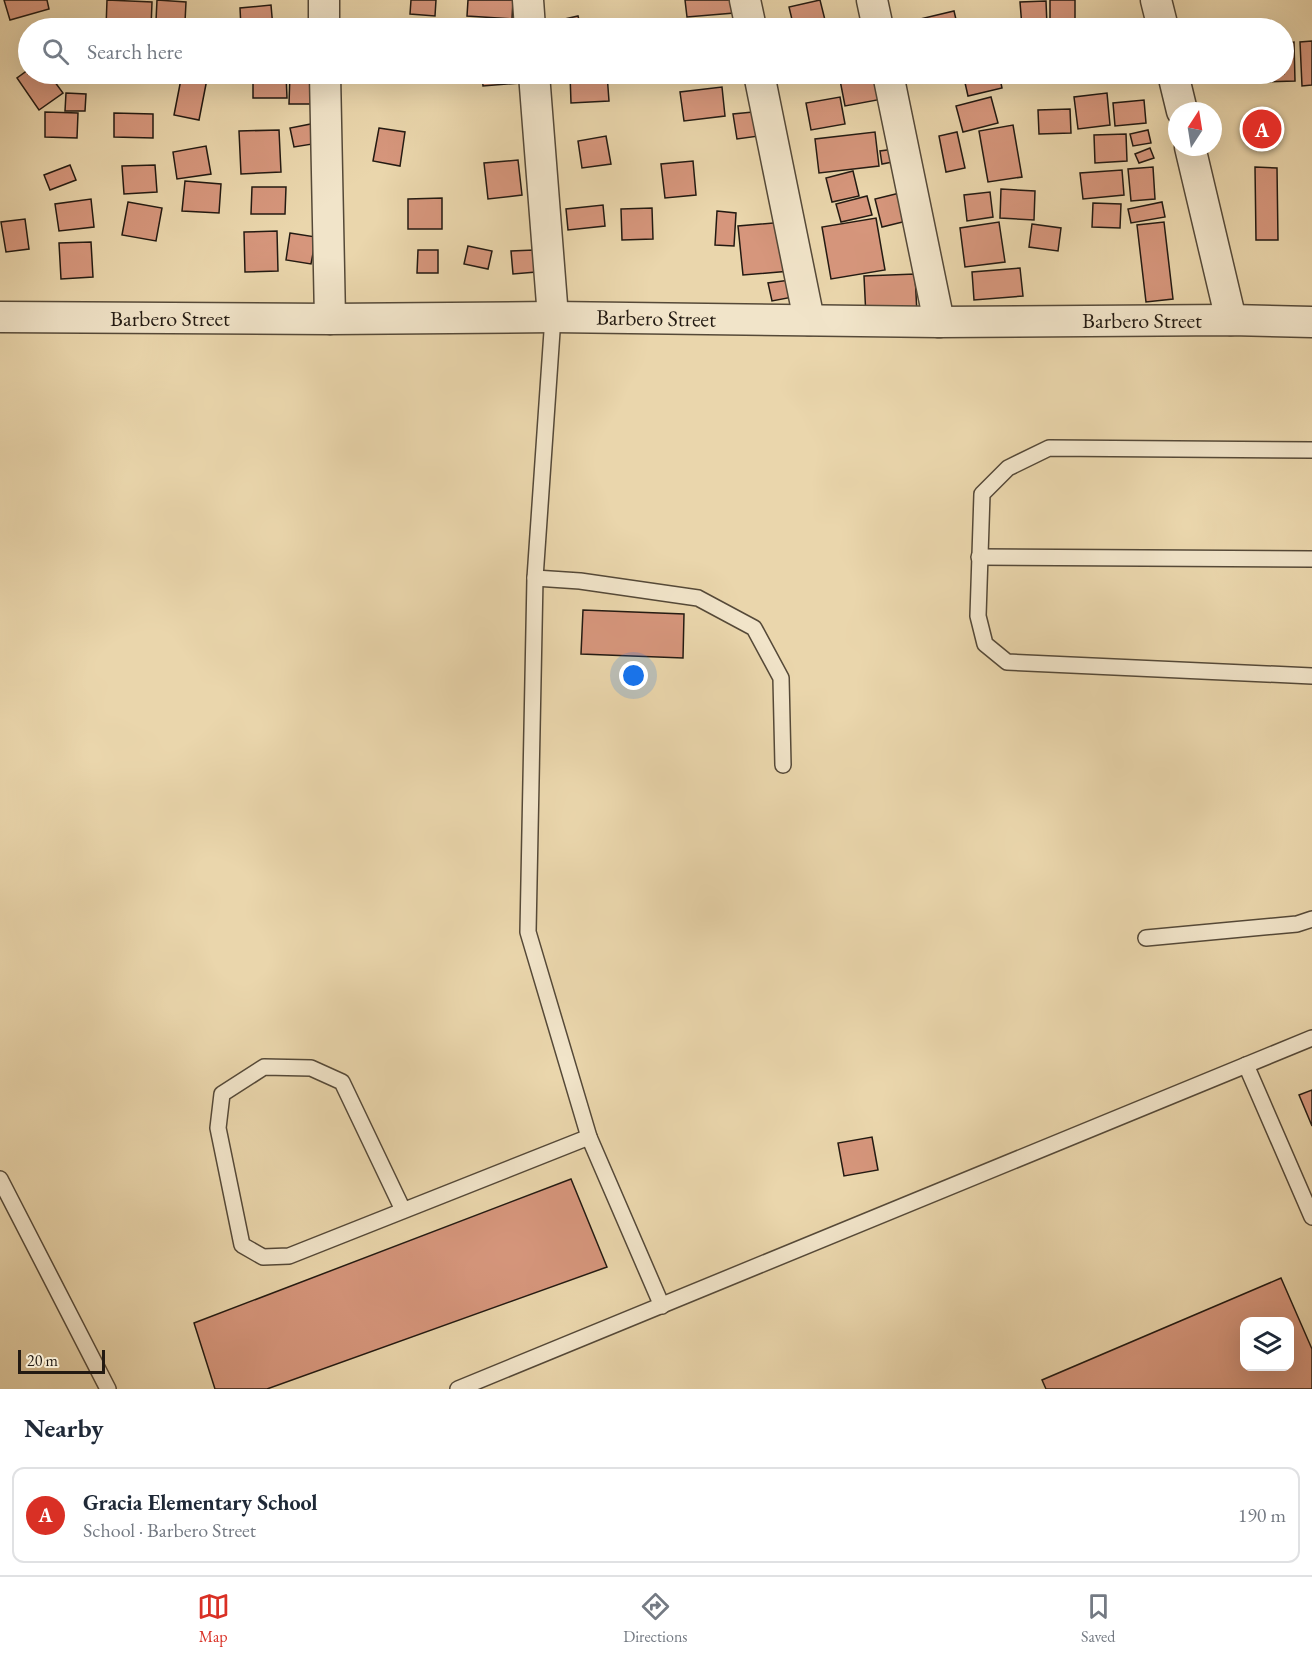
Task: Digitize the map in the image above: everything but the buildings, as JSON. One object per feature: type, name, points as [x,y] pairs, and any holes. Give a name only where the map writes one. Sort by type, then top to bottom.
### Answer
[{"type":"street","points":[[324,0],[324,18]]},
{"type":"street","points":[[528,0],[529,18]]},
{"type":"street","points":[[745,0],[748,18]]},
{"type":"street","points":[[872,0],[876,18]]},
{"type":"street","points":[[1156,0],[1160,18]]},
{"type":"street","points":[[325,84],[330,319]]},
{"type":"street","points":[[535,84],[553,317]]},
{"type":"street","points":[[761,84],[809,320]]},
{"type":"street","points":[[890,84],[939,322]]},
{"type":"street","points":[[1175,84],[1180,102]]},
{"type":"street","points":[[1192,156],[1231,320]]},
{"type":"street","name":"Barbero Street","points":[[0,316],[1312,322]]},
{"type":"lane","points":[[553,317],[535,578],[528,932],[589,1137],[662,1306]]},
{"type":"lane","points":[[1312,450],[1048,448],[1008,468],[982,494],[978,616],[985,644],[1007,662],[1312,676]]},
{"type":"lane","points":[[979,556],[1312,559]]},
{"type":"lane","points":[[535,578],[580,581],[698,598],[754,628],[781,678],[783,765]]},
{"type":"lane","points":[[1146,938],[1297,924],[1312,919]]},
{"type":"lane","points":[[458,1389],[1312,1038]]},
{"type":"lane","points":[[1246,1065],[1312,1217]]},
{"type":"lane","points":[[404,1210],[342,1082],[311,1068],[264,1067],[222,1094],[218,1128],[242,1245],[263,1257],[290,1256],[589,1137]]},
{"type":"lane","points":[[0,1179],[108,1389]]},
{"type":"place","name":"Gracia Elementary School","points":[[1262,129]]}]
